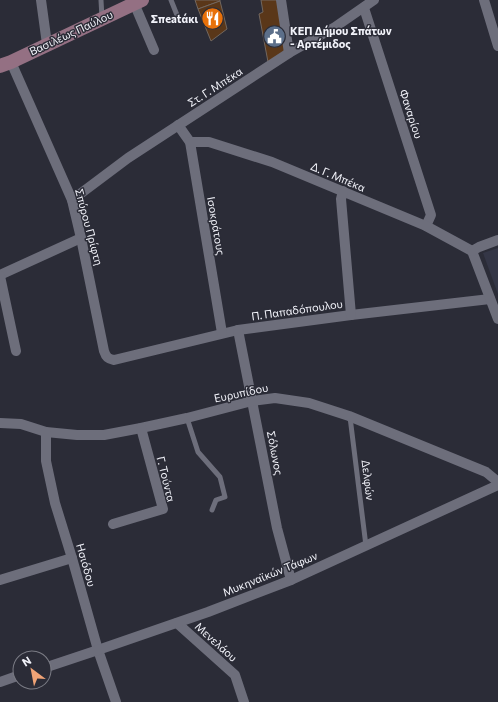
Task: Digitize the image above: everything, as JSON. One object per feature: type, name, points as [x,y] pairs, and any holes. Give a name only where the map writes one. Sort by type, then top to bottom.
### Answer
[{"type":"street","points":[[40,0],[47,44]]},
{"type":"street","points":[[281,0],[289,53]]},
{"type":"street","name":"Στ. Γ. Μπέκα","points":[[72,200],[128,158],[289,53],[335,27],[374,0]]},
{"type":"street","points":[[484,0],[493,15],[498,46]]},
{"type":"street","points":[[138,2],[154,50]]},
{"type":"street","name":"Βασιλέως Παύλου","points":[[6,64],[138,2]]},
{"type":"street","name":"Φαναρίου","points":[[364,8],[431,215],[426,226]]},
{"type":"street","name":"Σπύρου Πρίφτη","points":[[6,64],[72,200],[104,351],[105,355],[109,359]]},
{"type":"street","name":"Ισοκράτους","points":[[178,125],[190,142],[222,334]]},
{"type":"street","name":"Δ. Γ. Μπέκα","points":[[190,142],[209,142],[265,160],[426,226],[472,252]]},
{"type":"street","points":[[343,191],[341,199],[351,315]]},
{"type":"street","points":[[16,351],[0,275],[81,238]]},
{"type":"street","points":[[498,240],[479,247],[472,252],[498,319]]},
{"type":"street","name":"Π. Παπαδόπουλου","points":[[109,359],[114,360],[238,330],[490,299]]},
{"type":"street","name":"Σόλωνος","points":[[238,330],[277,528],[292,580]]},
{"type":"street","name":"Ευρυπίδου","points":[[0,423],[21,424],[46,432],[78,435],[104,434],[187,418],[252,401],[275,398],[309,403],[350,416],[486,472],[498,482]]},
{"type":"street","name":"Γ. Τούντα","points":[[113,524],[162,509],[141,428]]},
{"type":"street","name":"Ησιόδου","points":[[46,432],[46,461],[55,503],[98,650],[116,702]]},
{"type":"street","name":"Μυκηναϊκών Τάφων","points":[[52,665],[208,612],[292,580],[498,485]]},
{"type":"street","points":[[0,580],[72,558]]},
{"type":"street","name":"Μενελάου","points":[[177,623],[235,675],[244,702]]},
{"type":"street","points":[[0,682],[12,678]]},
{"type":"lane","points":[[101,0],[102,19]]},
{"type":"lane","points":[[171,0],[179,20]]},
{"type":"lane","name":"Δελφών","points":[[350,416],[366,546]]},
{"type":"lane","points":[[187,418],[198,452],[220,477],[225,497],[216,500],[212,510]]},
{"type":"shaded area","points":[[498,248],[498,294],[483,253]]},
{"type":"building","points":[[195,0],[220,0],[220,1],[198,9]]},
{"type":"building","name":"ΚΕΠ Δήμου Σπάτων - Αρτέμιδος","points":[[261,0],[278,0],[287,51],[268,62],[259,14],[263,12]]},
{"type":"building","name":"Σπeatάκι","points":[[220,1],[227,29],[211,41],[198,9]]},
{"type":"place","name":"Σπeatάκι","points":[[213,19]]},
{"type":"place","name":"ΚΕΠ Δήμου Σπάτων - Αρτέμιδος","points":[[274,37]]}]
